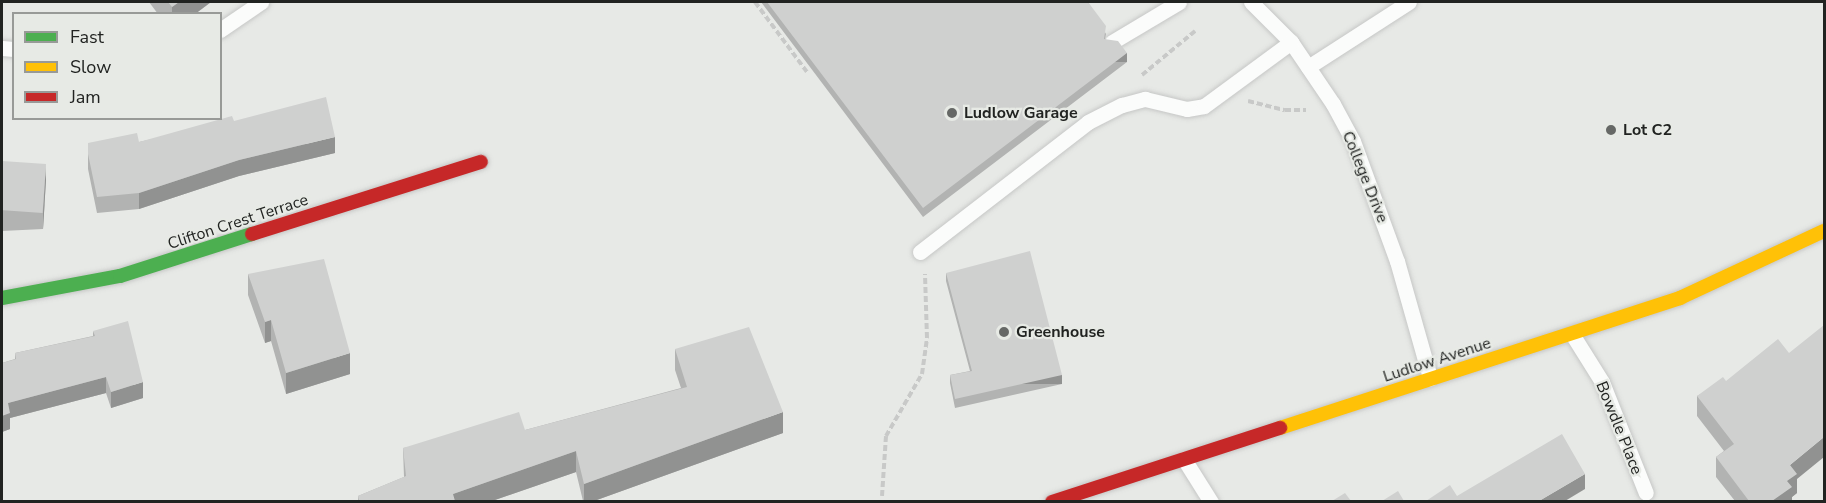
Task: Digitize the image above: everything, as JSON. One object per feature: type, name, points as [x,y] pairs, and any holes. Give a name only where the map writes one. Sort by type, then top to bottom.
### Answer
[{"type":"main road","name":"Clifton Crest Terrace","points":[[2,298],[120,276],[481,162]]},
{"type":"main road","name":"Ludlow Avenue","points":[[1052,501],[1680,298],[1824,231]]},
{"type":"lane","points":[[222,29],[261,2]]},
{"type":"lane","points":[[1112,42],[1179,2]]},
{"type":"lane","name":"College Drive","points":[[1251,2],[1291,42],[1353,141],[1381,210],[1430,378]]},
{"type":"lane","points":[[1308,67],[1409,2]]},
{"type":"lane","points":[[920,252],[1088,122],[1122,105],[1145,99],[1187,109],[1204,105],[1291,42]]},
{"type":"lane","name":"Bowdle Place","points":[[1572,334],[1602,382],[1646,493]]},
{"type":"lane","points":[[1184,459],[1211,501]]},
{"type":"path","points":[[755,2],[807,72]]},
{"type":"path","points":[[1248,101],[1285,110],[1306,111]]},
{"type":"path","points":[[882,496],[886,436],[922,374],[927,282],[920,252]]},
{"type":"building","points":[[168,2],[179,2],[172,7]]},
{"type":"building","name":"Ludlow Garage","points":[[767,2],[1088,2],[1106,26],[1104,39],[1118,41],[1127,53],[923,208]]},
{"type":"building","points":[[326,97],[335,137],[239,160],[139,193],[97,197],[88,154],[88,143],[137,133],[139,142],[232,116],[234,121]]},
{"type":"building","points":[[2,161],[46,164],[43,213],[2,210]]},
{"type":"building","name":"Greenhouse","points":[[1030,251],[1062,375],[955,399],[950,375],[972,371],[946,273]]},
{"type":"building","points":[[324,259],[350,353],[286,373],[271,320],[265,322],[248,274]]},
{"type":"building","points":[[128,321],[143,382],[111,392],[106,377],[8,403],[10,413],[2,416],[2,363],[16,359],[15,353],[95,336],[93,331]]},
{"type":"building","points":[[1824,325],[1824,437],[1790,465],[1797,474],[1787,481],[1792,487],[1772,501],[1749,501],[1716,457],[1734,444],[1697,396],[1723,377],[1726,381],[1778,339],[1789,353]]},
{"type":"building","points":[[749,327],[783,412],[584,484],[576,451],[453,494],[455,501],[359,501],[358,496],[406,476],[403,448],[519,412],[525,430],[687,387],[675,349]]},
{"type":"building","points":[[1562,434],[1585,474],[1539,501],[1426,501],[1450,485],[1457,496]]},
{"type":"building","points":[[1398,491],[1404,501],[1382,501]]},
{"type":"building","points":[[1345,493],[1351,501],[1332,501]]},
{"type":"traffic: fast","points":[[2,298],[120,276],[252,234]]},
{"type":"traffic: slow","points":[[1280,428],[1680,298],[1824,231]]},
{"type":"traffic: jam","points":[[252,234],[481,162]]},
{"type":"traffic: jam","points":[[1052,502],[1280,428]]},
{"type":"place","name":"Ludlow Garage","points":[[952,113]]},
{"type":"place","name":"Lot C2","points":[[1611,130]]},
{"type":"place","name":"Greenhouse","points":[[1004,332]]}]
